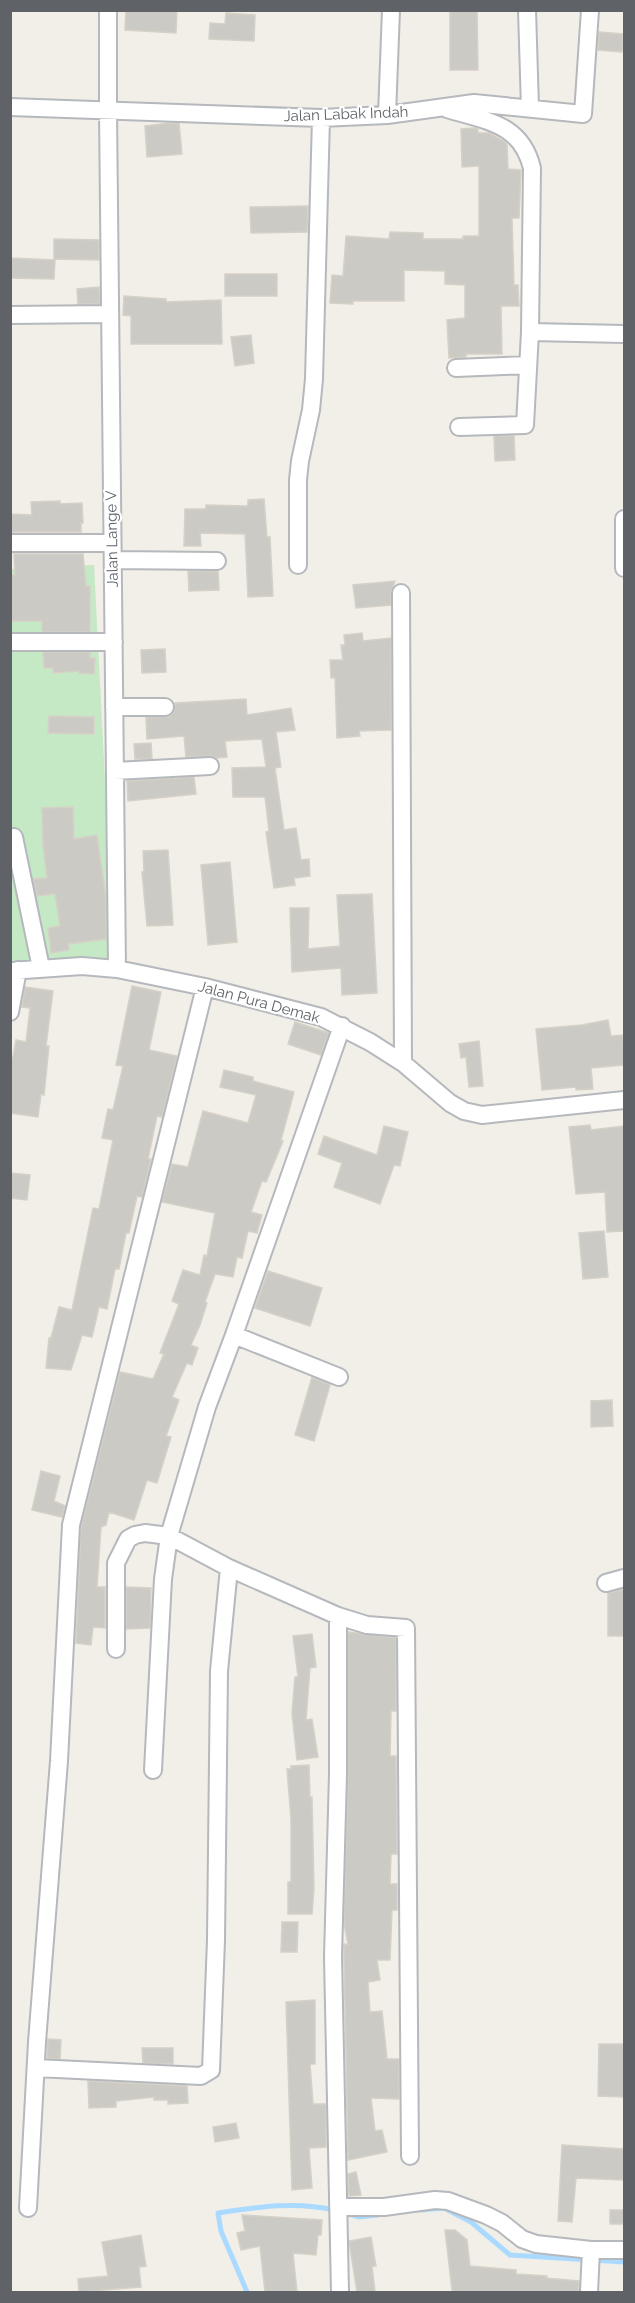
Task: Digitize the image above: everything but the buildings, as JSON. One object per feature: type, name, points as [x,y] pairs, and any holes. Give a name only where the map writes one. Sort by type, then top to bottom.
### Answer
[{"type":"street","name":"Jalan Lange V","points":[[108,10],[117,969]]},
{"type":"street","points":[[387,115],[391,10]]},
{"type":"street","points":[[527,10],[530,108]]},
{"type":"street","name":"Jalan Labak Indah","points":[[10,107],[321,118],[387,115],[474,103],[582,114],[590,10]]},
{"type":"street","points":[[443,108],[504,127],[517,137],[528,152],[531,168],[530,332],[525,424],[459,427]]},
{"type":"street","points":[[298,565],[298,480],[311,410],[314,379],[321,118]]},
{"type":"street","points":[[10,315],[110,314]]},
{"type":"street","points":[[530,332],[624,334]]},
{"type":"street","points":[[456,368],[528,365]]},
{"type":"street","points":[[624,519],[624,568]]},
{"type":"street","points":[[10,543],[112,543]]},
{"type":"street","points":[[113,560],[217,561]]},
{"type":"street","points":[[401,592],[403,1063]]},
{"type":"street","points":[[10,642],[114,642]]},
{"type":"street","points":[[114,707],[165,707]]},
{"type":"street","points":[[115,771],[210,766]]},
{"type":"street","points":[[14,837],[41,968]]},
{"type":"street","name":"Jalan Pura Demak","points":[[14,970],[82,966],[117,969],[205,987],[321,1017],[342,1026],[403,1063],[450,1103],[464,1111],[482,1115],[624,1100]]},
{"type":"street","points":[[10,1012],[14,970]]},
{"type":"street","points":[[28,2208],[59,1761],[71,1525],[205,987]]},
{"type":"street","points":[[153,1770],[163,1579],[169,1536],[207,1407],[342,1026]]},
{"type":"street","points":[[234,1335],[339,1377]]},
{"type":"street","points":[[116,1649],[116,1563],[128,1539],[145,1533],[169,1536],[229,1568],[338,1616],[367,1625],[406,1629],[410,2156]]},
{"type":"street","points":[[36,2068],[201,2076],[211,2070],[216,1940],[219,1671],[229,1568]]},
{"type":"street","points":[[606,1583],[624,1578]]},
{"type":"street","points":[[338,1616],[338,1784],[333,1957],[340,2292]]},
{"type":"street","points":[[339,2208],[384,2207],[435,2200],[448,2201],[502,2223],[522,2239],[591,2260],[624,2250]]},
{"type":"street","points":[[589,2292],[591,2260]]},
{"type":"green space","points":[[94,565],[114,958],[11,963],[10,569]]},
{"type":"waterway","points":[[247,2292],[221,2231],[218,2213],[291,2205],[334,2210]]},
{"type":"waterway","points":[[421,2210],[444,2208],[471,2222],[510,2255],[624,2262]]},
{"type":"waterway","points":[[349,2214],[359,2217],[378,2215]]}]
